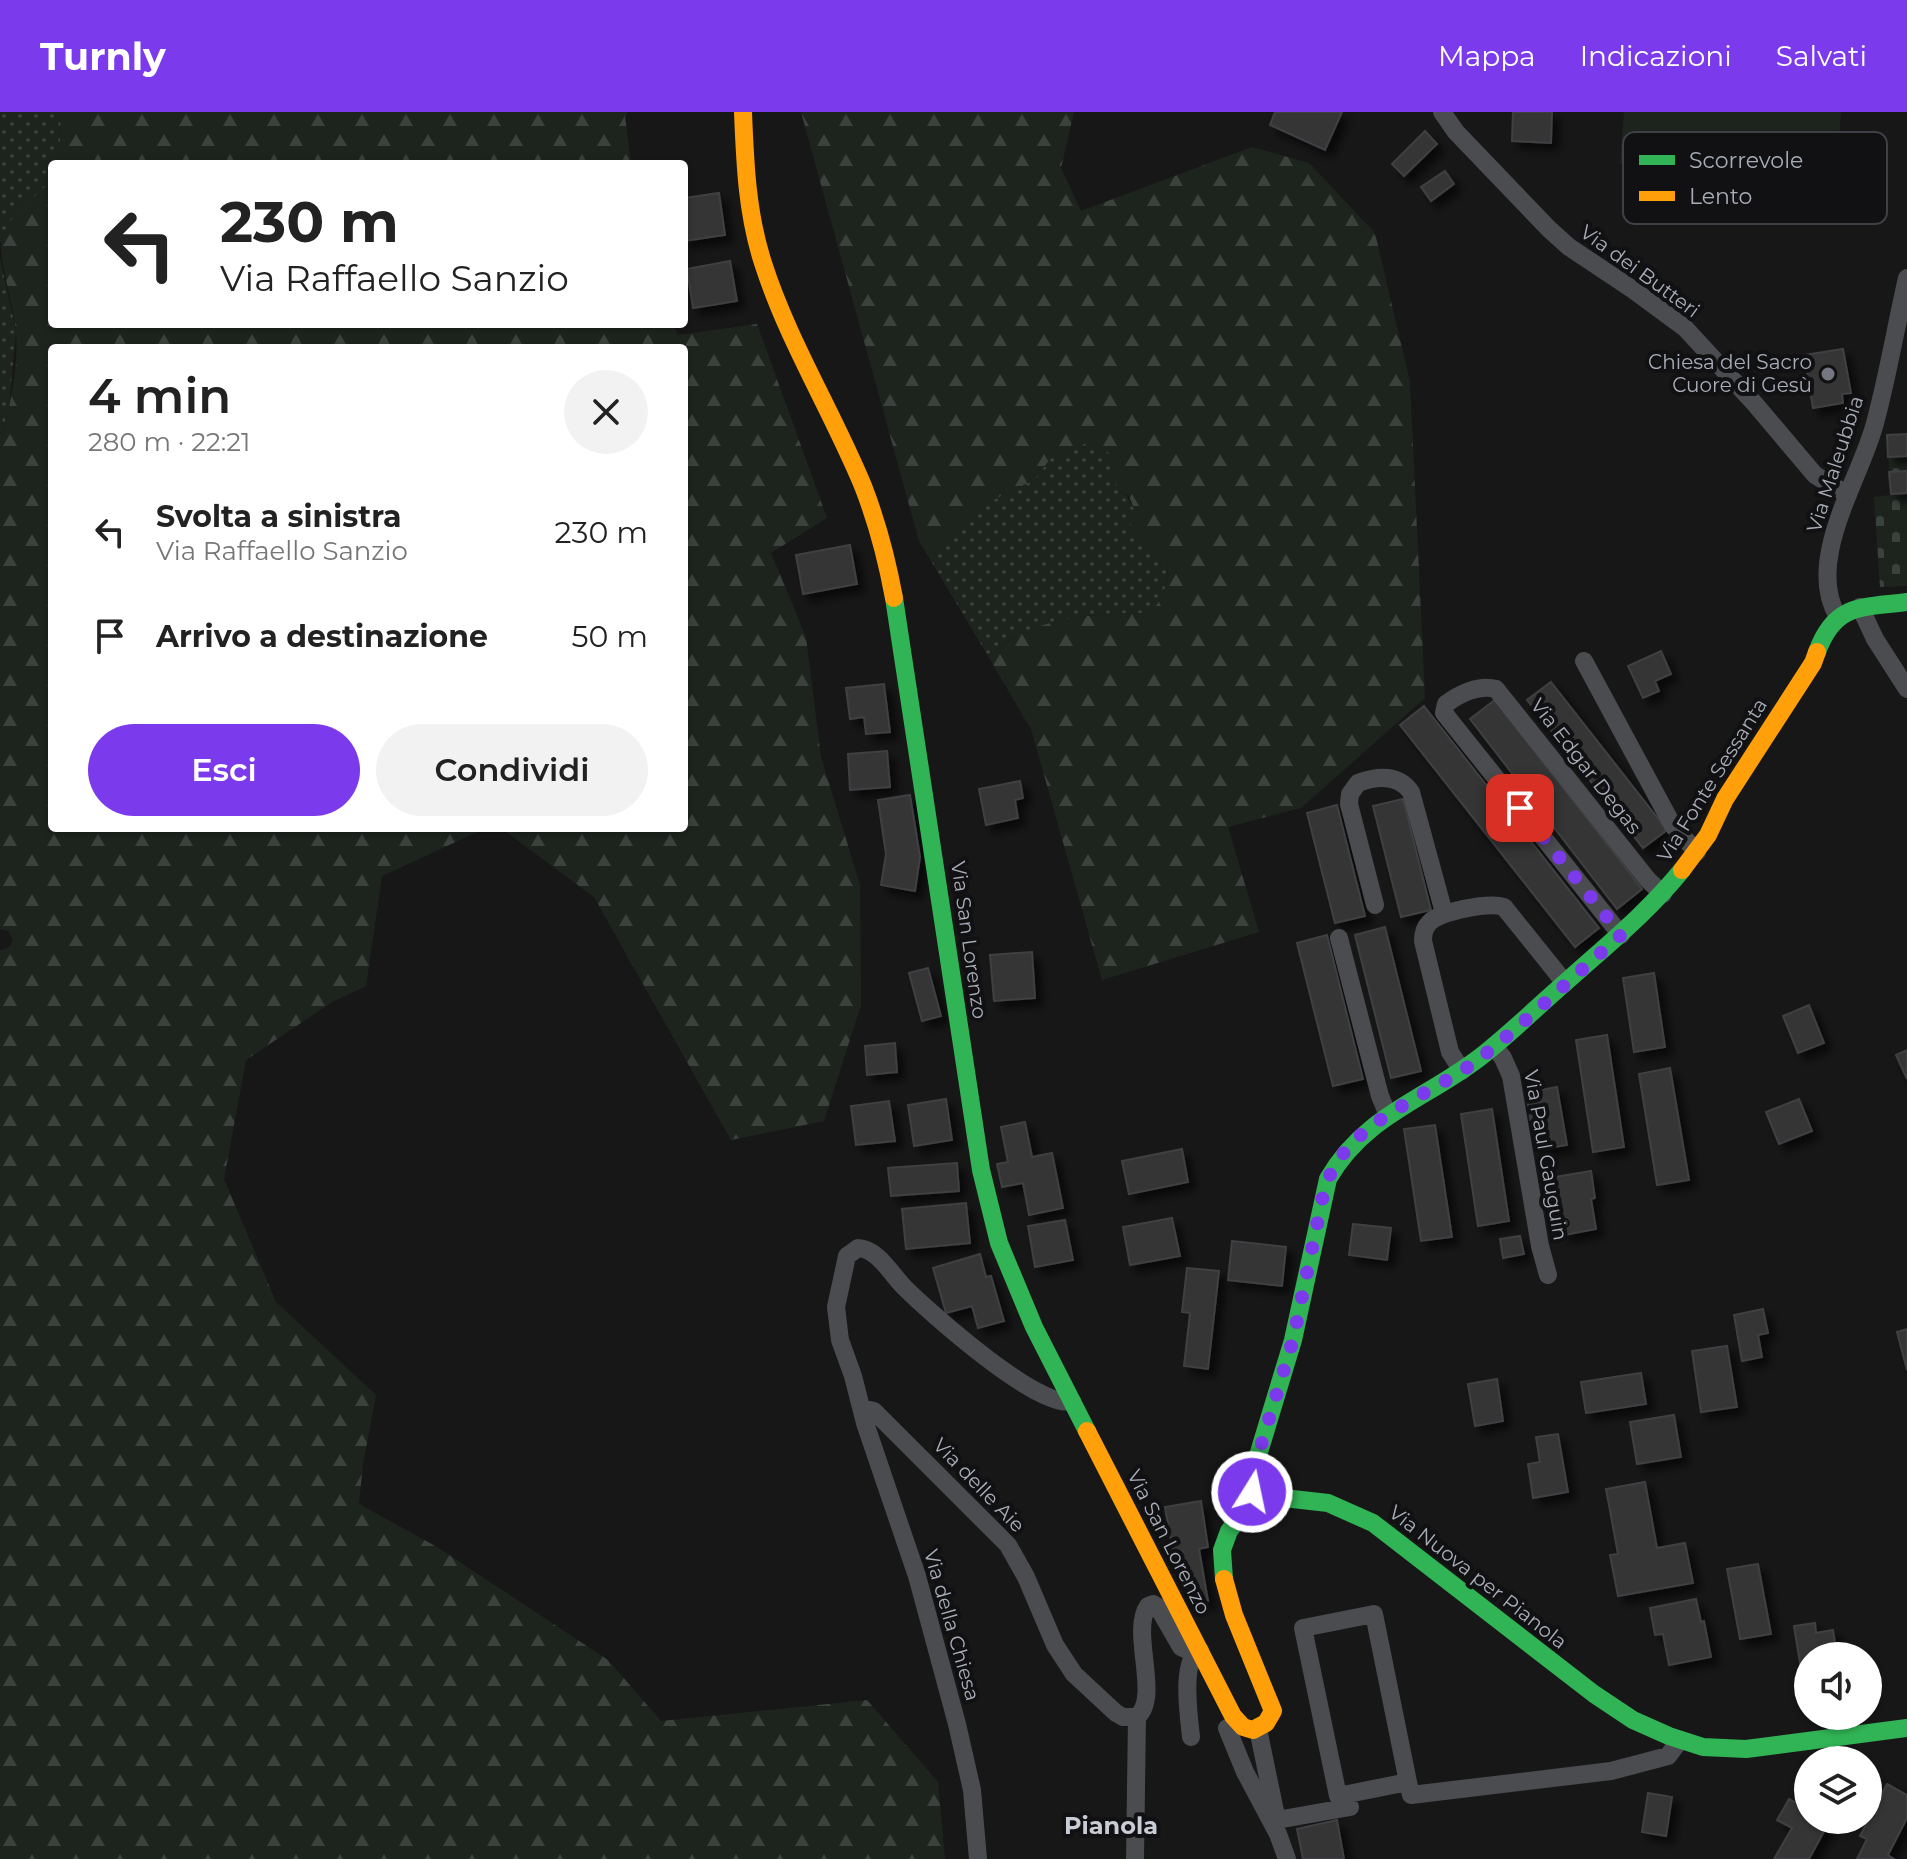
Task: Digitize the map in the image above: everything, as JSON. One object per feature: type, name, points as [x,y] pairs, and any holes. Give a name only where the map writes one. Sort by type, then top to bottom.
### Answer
[{"type":"main road","name":"Via San Lorenzo","points":[[743,112],[749,197],[763,262],[863,487],[888,563],[988,1208],[1015,1283],[1197,1651],[1233,1716],[1243,1727],[1258,1729]]},
{"type":"main road","points":[[1838,617],[1860,607],[1907,602]]},
{"type":"main road","name":"Via Fonte Sessanta","points":[[1258,1505],[1252,1492],[1253,1472],[1293,1340],[1331,1170],[1351,1145],[1388,1115],[1462,1071],[1494,1046],[1663,894],[1697,852],[1725,799],[1813,663],[1826,632],[1838,617]]},
{"type":"main road","name":"Via Nuova per Pianola","points":[[1258,1505],[1277,1499],[1297,1498],[1328,1503],[1358,1514],[1394,1537],[1611,1706],[1650,1728],[1680,1740],[1703,1747],[1746,1749],[1907,1728]]},
{"type":"main road","points":[[1258,1505],[1235,1522],[1224,1542],[1221,1562],[1235,1617],[1272,1704],[1269,1720],[1258,1729]]},
{"type":"street","name":"Via dei Butteri","points":[[1442,112],[1456,132],[1549,229],[1569,247],[1685,328],[1815,475],[1848,495]]},
{"type":"street","name":"Via Maleubbia","points":[[1838,617],[1830,598],[1829,554],[1876,420],[1907,278]]},
{"type":"street","points":[[1860,607],[1875,639],[1907,689]]},
{"type":"street","points":[[1584,661],[1673,826],[1697,852]]},
{"type":"street","name":"Via Edgar Degas","points":[[1621,935],[1444,713],[1446,704],[1466,692],[1486,687],[1496,689],[1648,880],[1663,894]]},
{"type":"street","points":[[1375,905],[1349,804],[1350,794],[1358,783],[1364,781],[1396,779],[1411,792],[1444,913]]},
{"type":"street","points":[[1462,1071],[1450,1052],[1423,941],[1426,926],[1444,913],[1494,905],[1504,907],[1565,983]]},
{"type":"street","points":[[1339,938],[1380,1096],[1388,1115]]},
{"type":"street","name":"Via Paul Gauguin","points":[[1494,1046],[1511,1076],[1540,1246],[1548,1275]]},
{"type":"street","name":"Via della Chiesa","points":[[978,1859],[974,1801],[966,1757],[917,1576],[840,1340],[836,1307],[845,1261],[850,1252],[858,1248],[875,1255],[905,1288],[1004,1371],[1051,1399],[1066,1403],[1072,1401]]},
{"type":"street","name":"Via delle Aie","points":[[861,1408],[874,1411],[1008,1545],[1026,1577],[1055,1645],[1074,1674],[1116,1713],[1123,1717],[1137,1717]]},
{"type":"street","points":[[1135,1859],[1137,1717],[1142,1713],[1146,1697],[1143,1630],[1146,1607],[1153,1604],[1158,1607],[1181,1647],[1197,1651],[1188,1668],[1191,1737]]},
{"type":"street","points":[[1408,1782],[1338,1796],[1303,1628],[1334,1615],[1374,1614],[1411,1795],[1641,1765],[1668,1756],[1680,1740]]},
{"type":"street","points":[[1227,1728],[1245,1772],[1277,1827]]},
{"type":"street","points":[[1258,1729],[1277,1827],[1287,1859]]},
{"type":"street","points":[[1277,1827],[1350,1807]]},
{"type":"green space","points":[[0,112],[61,112],[60,150],[57,160],[48,160],[48,185],[5,231],[0,243]]},
{"type":"green space","points":[[61,112],[628,112],[625,116],[630,160],[57,160]]},
{"type":"green space","points":[[801,112],[1074,112],[1061,168],[1081,211],[1252,147],[1309,163],[1375,233],[1410,382],[1425,698],[1301,808],[1228,827],[1259,932],[1102,980],[1031,729],[988,656],[1007,642],[1045,624],[1085,616],[1150,613],[1165,589],[1167,561],[1137,534],[1130,523],[1134,509],[1129,496],[1117,489],[1111,454],[1092,442],[1051,458],[1034,480],[991,501],[928,556],[919,541]]},
{"type":"green space","points":[[1624,112],[1841,112],[1840,132],[1623,132],[1623,164],[1620,164]]},
{"type":"green space","points":[[48,184],[48,328],[674,328],[678,335],[757,324],[827,518],[771,553],[806,637],[821,757],[860,885],[861,1005],[824,1121],[731,1140],[594,897],[506,832],[688,832],[688,344],[48,344],[48,832],[477,832],[382,876],[366,986],[332,1002],[246,1060],[224,1179],[276,1302],[376,1395],[359,1504],[437,1547],[608,1660],[661,1721],[867,1700],[938,1782],[945,1859],[0,1859],[0,951],[9,947],[13,940],[8,931],[0,929],[0,439],[13,385],[17,343],[1,240],[22,207]]},
{"type":"green space","points":[[0,258],[16,331],[9,407],[0,439]]},
{"type":"green space","points":[[1907,434],[1907,586],[1880,587],[1874,497],[1891,495],[1887,435]]},
{"type":"green space","points":[[1092,442],[1111,454],[1111,468],[1134,509],[1137,534],[1167,561],[1162,595],[1150,613],[1085,616],[1044,625],[1006,642],[988,656],[928,556],[991,501],[1034,480],[1051,458]]},
{"type":"building","points":[[1275,112],[1342,112],[1325,150],[1270,125]]},
{"type":"building","points":[[1513,112],[1552,112],[1551,143],[1512,141]]},
{"type":"building","points":[[1425,131],[1437,144],[1404,176],[1392,164]]},
{"type":"building","points":[[1445,171],[1454,184],[1431,201],[1421,187]]},
{"type":"building","points":[[719,193],[725,235],[688,240],[688,197]]},
{"type":"building","points":[[730,261],[737,301],[693,308],[688,269]]},
{"type":"building","name":"Chiesa del Sacro Cuore di Gesù","points":[[1843,349],[1851,393],[1842,394],[1843,403],[1813,408],[1804,355]]},
{"type":"building","points":[[1907,434],[1907,456],[1888,457],[1887,435]]},
{"type":"building","points":[[1907,471],[1907,493],[1891,494],[1889,472]]},
{"type":"building","points":[[850,545],[857,584],[803,594],[796,555]]},
{"type":"building","points":[[1661,651],[1671,674],[1655,681],[1659,691],[1643,698],[1628,666]]},
{"type":"building","points":[[1551,682],[1667,830],[1643,848],[1527,700]]},
{"type":"building","points":[[884,684],[890,732],[866,734],[864,717],[850,719],[846,688]]},
{"type":"building","points":[[1495,700],[1642,889],[1617,909],[1470,719]]},
{"type":"building","points":[[1424,706],[1599,928],[1575,947],[1400,725]]},
{"type":"building","points":[[887,751],[890,787],[850,790],[848,754]]},
{"type":"building","points":[[1020,781],[1023,798],[1015,800],[1018,818],[986,825],[979,789]]},
{"type":"building","points":[[910,795],[920,857],[915,891],[881,885],[886,854],[878,800]]},
{"type":"building","points":[[1403,799],[1431,910],[1401,917],[1373,806]]},
{"type":"building","points":[[1337,805],[1365,916],[1335,923],[1307,813]]},
{"type":"building","points":[[1385,927],[1421,1071],[1391,1078],[1355,935]]},
{"type":"building","points":[[1327,935],[1363,1079],[1333,1086],[1297,943]]},
{"type":"building","points":[[1032,952],[1035,998],[994,1001],[990,955]]},
{"type":"building","points":[[928,968],[941,1016],[922,1021],[909,973]]},
{"type":"building","points":[[1654,973],[1665,1047],[1634,1052],[1623,978]]},
{"type":"building","points":[[1809,1005],[1824,1043],[1798,1053],[1783,1016]]},
{"type":"building","points":[[1607,1035],[1624,1147],[1593,1152],[1576,1040]]},
{"type":"building","points":[[895,1043],[897,1072],[867,1075],[865,1046]]},
{"type":"building","points":[[1907,1050],[1907,1079],[1896,1055]]},
{"type":"building","points":[[1670,1068],[1689,1180],[1657,1185],[1639,1074]]},
{"type":"building","points":[[1557,1087],[1567,1145],[1536,1150],[1526,1093]]},
{"type":"building","points":[[946,1099],[952,1140],[914,1146],[908,1105]]},
{"type":"building","points":[[1799,1099],[1812,1131],[1779,1144],[1766,1112]]},
{"type":"building","points":[[889,1101],[895,1141],[856,1145],[851,1106]]},
{"type":"building","points":[[1492,1109],[1509,1221],[1478,1226],[1461,1114]]},
{"type":"building","points":[[1025,1122],[1032,1157],[1052,1153],[1063,1208],[1029,1215],[1023,1183],[1002,1187],[997,1164],[1008,1162],[1001,1127]]},
{"type":"building","points":[[1435,1125],[1452,1237],[1421,1241],[1404,1129]]},
{"type":"building","points":[[1182,1149],[1188,1182],[1129,1194],[1122,1161]]},
{"type":"building","points":[[957,1163],[959,1191],[891,1196],[888,1168]]},
{"type":"building","points":[[1591,1171],[1595,1198],[1591,1199],[1596,1229],[1564,1235],[1559,1205],[1554,1206],[1549,1178]]},
{"type":"building","points":[[966,1203],[970,1243],[906,1249],[902,1209]]},
{"type":"building","points":[[1172,1218],[1180,1256],[1130,1265],[1123,1227]]},
{"type":"building","points":[[1065,1220],[1073,1260],[1035,1267],[1028,1226]]},
{"type":"building","points":[[1353,1224],[1391,1228],[1387,1260],[1349,1255]]},
{"type":"building","points":[[1520,1236],[1524,1254],[1503,1258],[1500,1239]]},
{"type":"building","points":[[1232,1241],[1286,1247],[1282,1286],[1228,1280]]},
{"type":"building","points":[[980,1254],[986,1277],[991,1276],[1004,1321],[978,1328],[972,1306],[946,1313],[933,1268]]},
{"type":"building","points":[[1187,1268],[1219,1271],[1208,1369],[1184,1366],[1190,1313],[1182,1312]]},
{"type":"building","points":[[1763,1309],[1768,1333],[1758,1335],[1762,1357],[1742,1361],[1734,1315]]},
{"type":"building","points":[[1907,1329],[1907,1370],[1897,1332]]},
{"type":"building","points":[[1727,1346],[1737,1407],[1701,1412],[1692,1351]]},
{"type":"building","points":[[1641,1373],[1646,1404],[1586,1413],[1581,1382]]},
{"type":"building","points":[[1497,1379],[1503,1421],[1475,1426],[1468,1384]]},
{"type":"building","points":[[1674,1415],[1681,1457],[1637,1464],[1630,1422]]},
{"type":"building","points":[[1558,1434],[1568,1492],[1533,1498],[1528,1464],[1540,1462],[1536,1437]]},
{"type":"building","points":[[1645,1482],[1657,1548],[1685,1543],[1693,1583],[1618,1596],[1610,1555],[1618,1554],[1606,1489]]},
{"type":"building","points":[[1201,1501],[1208,1547],[1199,1549],[1208,1601],[1191,1603],[1182,1551],[1173,1553],[1165,1507]]},
{"type":"building","points":[[1758,1564],[1771,1634],[1740,1639],[1727,1569]]},
{"type":"building","points":[[1696,1599],[1711,1657],[1669,1665],[1663,1634],[1655,1635],[1650,1608]]},
{"type":"building","points":[[1815,1623],[1816,1633],[1833,1630],[1835,1642],[1797,1642],[1794,1626]]},
{"type":"building","points":[[1887,1784],[1907,1795],[1907,1818],[1888,1855],[1894,1859],[1857,1859],[1867,1839],[1861,1834],[1882,1834],[1882,1794]]},
{"type":"building","points":[[1648,1793],[1672,1797],[1666,1836],[1642,1832]]},
{"type":"building","points":[[1789,1799],[1794,1802],[1794,1834],[1823,1834],[1809,1859],[1774,1859],[1792,1828],[1777,1820]]},
{"type":"building","points":[[1337,1820],[1344,1859],[1303,1859],[1297,1829]]},
{"type":"traffic: fast","points":[[894,598],[981,1170],[999,1243],[1034,1327],[1087,1431]]},
{"type":"traffic: fast","points":[[1817,652],[1824,636],[1841,616],[1863,608],[1907,602]]},
{"type":"traffic: fast","points":[[1258,1505],[1252,1492],[1253,1472],[1293,1340],[1328,1179],[1359,1139],[1490,1049],[1627,928],[1682,870]]},
{"type":"traffic: fast","points":[[1224,1579],[1222,1550],[1229,1531],[1240,1516],[1258,1505],[1284,1498],[1328,1503],[1373,1523],[1594,1694],[1633,1720],[1669,1736],[1703,1747],[1746,1749],[1907,1728]]},
{"type":"traffic: slow","points":[[743,112],[750,207],[763,263],[797,348],[863,486],[881,541],[894,598]]},
{"type":"traffic: slow","points":[[1682,870],[1708,835],[1725,799],[1813,663],[1817,652]]},
{"type":"traffic: slow","points":[[1087,1431],[1233,1716],[1243,1727],[1253,1730],[1266,1723],[1273,1711],[1234,1615],[1224,1579]]},
{"type":"place","name":"Chiesa del Sacro Cuore di Gesù","points":[[1828,374]]},
{"type":"district","name":"Pianola","points":[[1111,1826]]},
{"type":"route","points":[[1252,1492],[1253,1472],[1293,1340],[1331,1170],[1363,1133],[1381,1119],[1447,1082],[1483,1055],[1621,935],[1520,808]]}]
